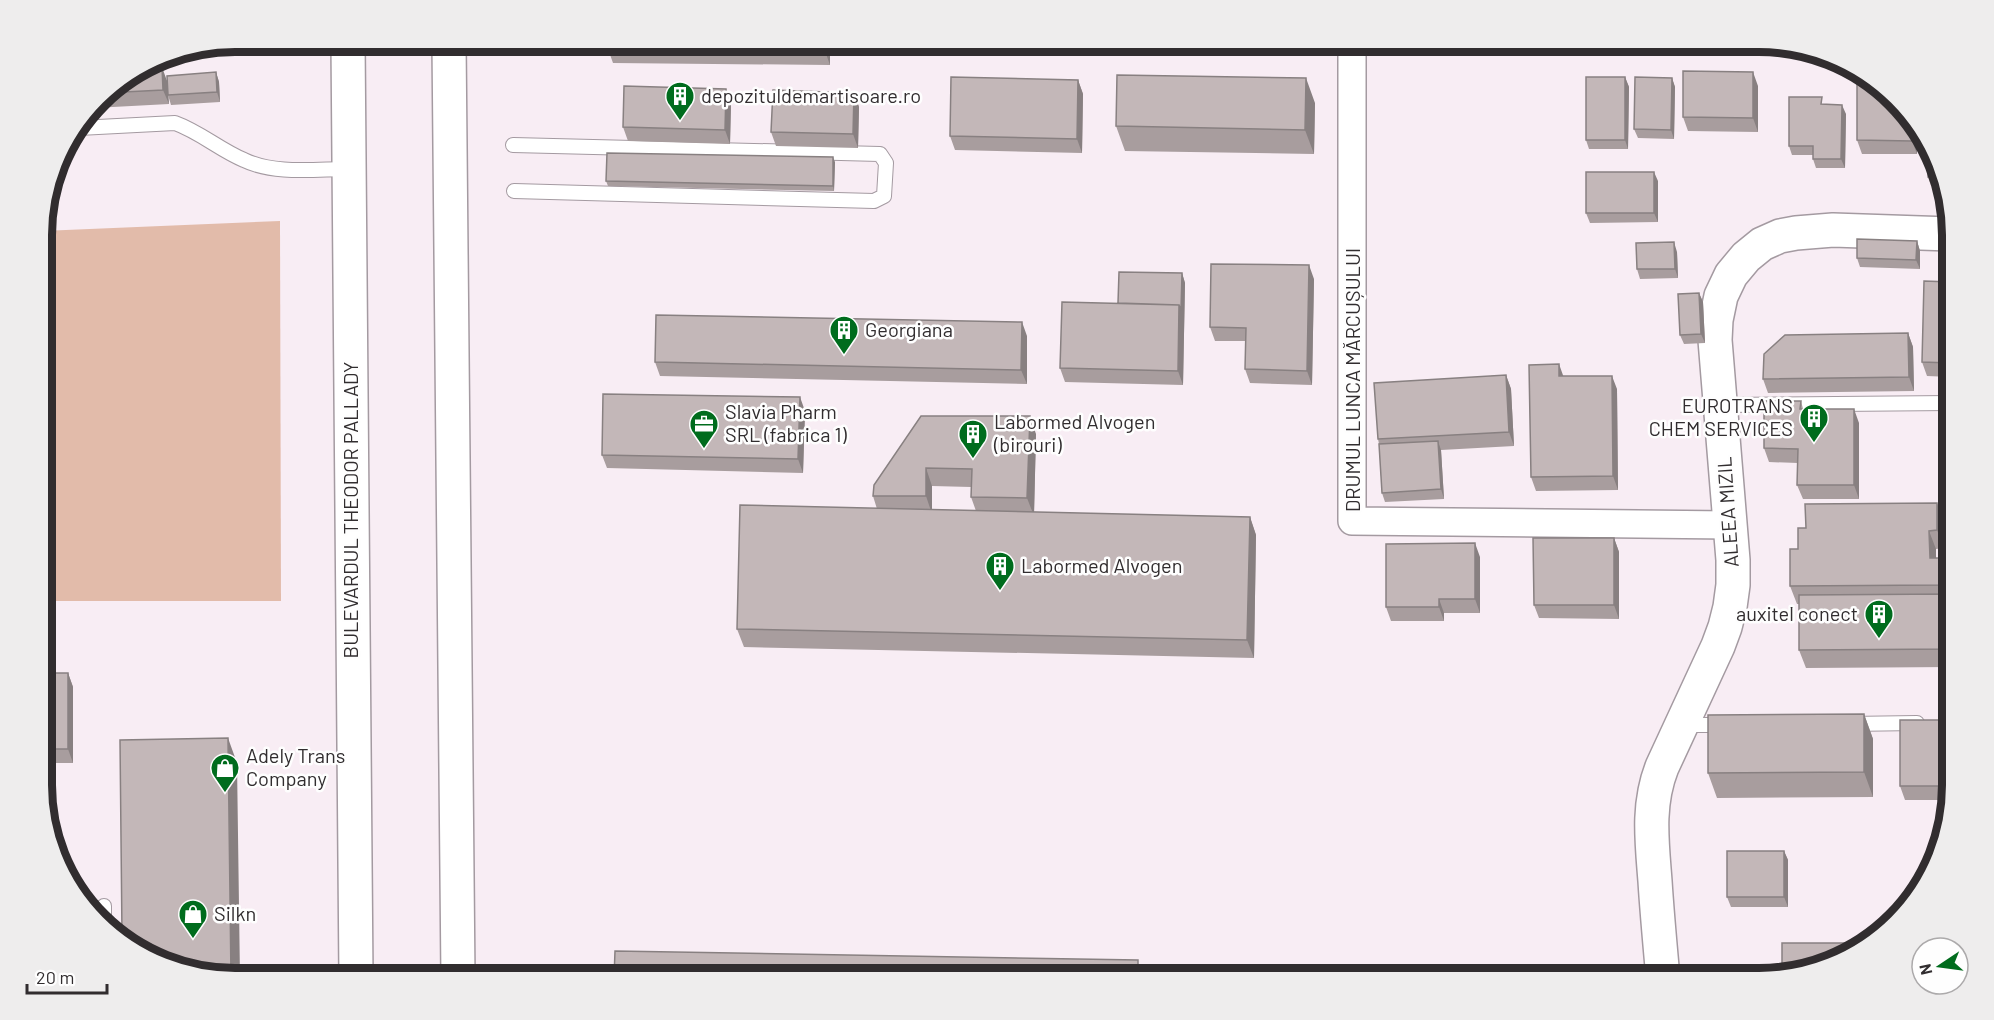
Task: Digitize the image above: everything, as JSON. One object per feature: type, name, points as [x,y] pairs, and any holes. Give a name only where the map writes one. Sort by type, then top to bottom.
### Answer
[{"type":"main road","name":"BULEVARDUL THEODOR PALLADY","points":[[348,52],[356,968]]},
{"type":"main road","points":[[449,52],[458,968]]},
{"type":"main road","name":"ALEEA MIZIL","points":[[1654,967],[1650,816],[1655,784],[1725,627],[1733,585],[1715,340],[1721,296],[1731,275],[1746,257],[1762,244],[1780,236],[1815,231],[1942,234]]},
{"type":"street","name":"DRUMUL LUNCA MĂRCUȘULUI","points":[[1352,52],[1352,521],[1730,525]]},
{"type":"lane","points":[[88,128],[175,123],[188,128],[243,160],[257,165],[284,169],[349,169]]},
{"type":"lane","points":[[513,145],[880,154],[886,163],[884,196],[874,201],[514,191]]},
{"type":"lane","points":[[1719,405],[1942,404]]},
{"type":"lane","points":[[1834,724],[1928,723]]},
{"type":"lane","points":[[1682,725],[1741,725]]},
{"type":"shaded area","points":[[280,221],[281,601],[52,601],[53,231]]},
{"type":"building","points":[[162,68],[163,90],[122,92]]},
{"type":"building","points":[[1683,71],[1753,72],[1753,118],[1683,117]]},
{"type":"building","points":[[216,72],[217,92],[168,95],[167,76]]},
{"type":"building","points":[[1117,75],[1306,78],[1305,130],[1116,126]]},
{"type":"building","points":[[951,77],[1078,80],[1077,139],[950,136]]},
{"type":"building","points":[[1586,77],[1625,77],[1625,140],[1586,140]]},
{"type":"building","points":[[1635,77],[1672,78],[1671,130],[1634,129]]},
{"type":"building","points":[[1858,82],[1888,106],[1904,124],[1912,136],[1912,141],[1857,140]]},
{"type":"building","name":"depozituldemartisoare.ro","points":[[624,86],[726,89],[725,130],[623,127]]},
{"type":"building","name":"depozituldemartisoare.ro","points":[[773,90],[854,93],[853,134],[771,132]]},
{"type":"building","points":[[1789,97],[1822,97],[1821,104],[1842,105],[1841,159],[1813,159],[1813,146],[1789,146]]},
{"type":"building","points":[[607,153],[833,157],[833,186],[606,181]]},
{"type":"building","points":[[1586,172],[1654,172],[1654,213],[1586,213]]},
{"type":"building","points":[[1857,239],[1917,241],[1916,260],[1857,258]]},
{"type":"building","points":[[1674,242],[1675,269],[1637,269],[1636,243]]},
{"type":"building","points":[[1211,264],[1309,265],[1307,371],[1245,369],[1246,328],[1210,327]]},
{"type":"building","points":[[1119,272],[1182,273],[1181,310],[1179,305],[1118,303]]},
{"type":"building","points":[[1924,281],[1942,282],[1942,363],[1922,362]]},
{"type":"building","points":[[1699,293],[1701,334],[1680,335],[1678,294]]},
{"type":"building","points":[[1062,302],[1179,305],[1178,371],[1060,368]]},
{"type":"building","name":"Georgiana","points":[[656,315],[1022,322],[1021,370],[655,362]]},
{"type":"building","points":[[1908,333],[1909,377],[1763,379],[1764,354],[1785,335]]},
{"type":"building","points":[[1559,364],[1559,376],[1612,376],[1613,476],[1531,477],[1529,365]]},
{"type":"building","points":[[1506,375],[1509,432],[1378,439],[1374,383]]},
{"type":"building","points":[[603,394],[800,397],[798,459],[602,455]]},
{"type":"building","name":"EUROTRANS CHEM SERVICES","points":[[1764,401],[1801,401],[1800,409],[1854,409],[1854,485],[1797,485],[1798,449],[1764,448]]},
{"type":"building","name":"Labormed Alvogen (birouri)","points":[[921,416],[1030,416],[1027,498],[971,497],[972,469],[926,468],[926,496],[873,496],[874,485]]},
{"type":"building","points":[[1438,441],[1441,489],[1382,493],[1379,444]]},
{"type":"building","points":[[1937,503],[1937,530],[1929,531],[1930,558],[1940,558],[1939,585],[1790,586],[1790,549],[1798,549],[1798,528],[1806,528],[1805,504]]},
{"type":"building","name":"Labormed Alvogen","points":[[740,505],[1250,517],[1247,640],[737,629]]},
{"type":"building","points":[[1533,538],[1614,538],[1614,605],[1534,605]]},
{"type":"building","points":[[1475,543],[1475,599],[1439,599],[1439,607],[1386,607],[1386,544]]},
{"type":"building","name":"auxitel conect","points":[[1942,594],[1942,649],[1799,650],[1799,595]]},
{"type":"building","points":[[52,673],[68,673],[68,749],[52,749]]},
{"type":"building","points":[[1864,714],[1864,772],[1708,773],[1708,715]]},
{"type":"building","points":[[1900,720],[1942,720],[1942,786],[1900,786]]},
{"type":"building","points":[[228,738],[231,968],[212,966],[165,954],[122,927],[120,740]]},
{"type":"building","points":[[1727,851],[1784,851],[1784,897],[1727,897]]},
{"type":"building","points":[[1782,943],[1850,943],[1817,958],[1782,966]]},
{"type":"building","points":[[615,951],[1138,960],[1138,967],[614,968]]},
{"type":"place","name":"depozituldemartisoare.ro","points":[[680,122]]},
{"type":"place","name":"Georgiana","points":[[844,356]]},
{"type":"place","name":"EUROTRANS CHEM SERVICES","points":[[1814,444]]},
{"type":"place","name":"Slavia Pharm SRL (fabrica 1)","points":[[704,450]]},
{"type":"place","name":"Labormed Alvogen (birouri)","points":[[973,460]]},
{"type":"place","name":"Labormed Alvogen","points":[[1000,592]]},
{"type":"place","name":"auxitel conect","points":[[1879,640]]},
{"type":"place","name":"Adely Trans Company","points":[[225,794]]},
{"type":"place","name":"Silkn","points":[[193,940]]}]
